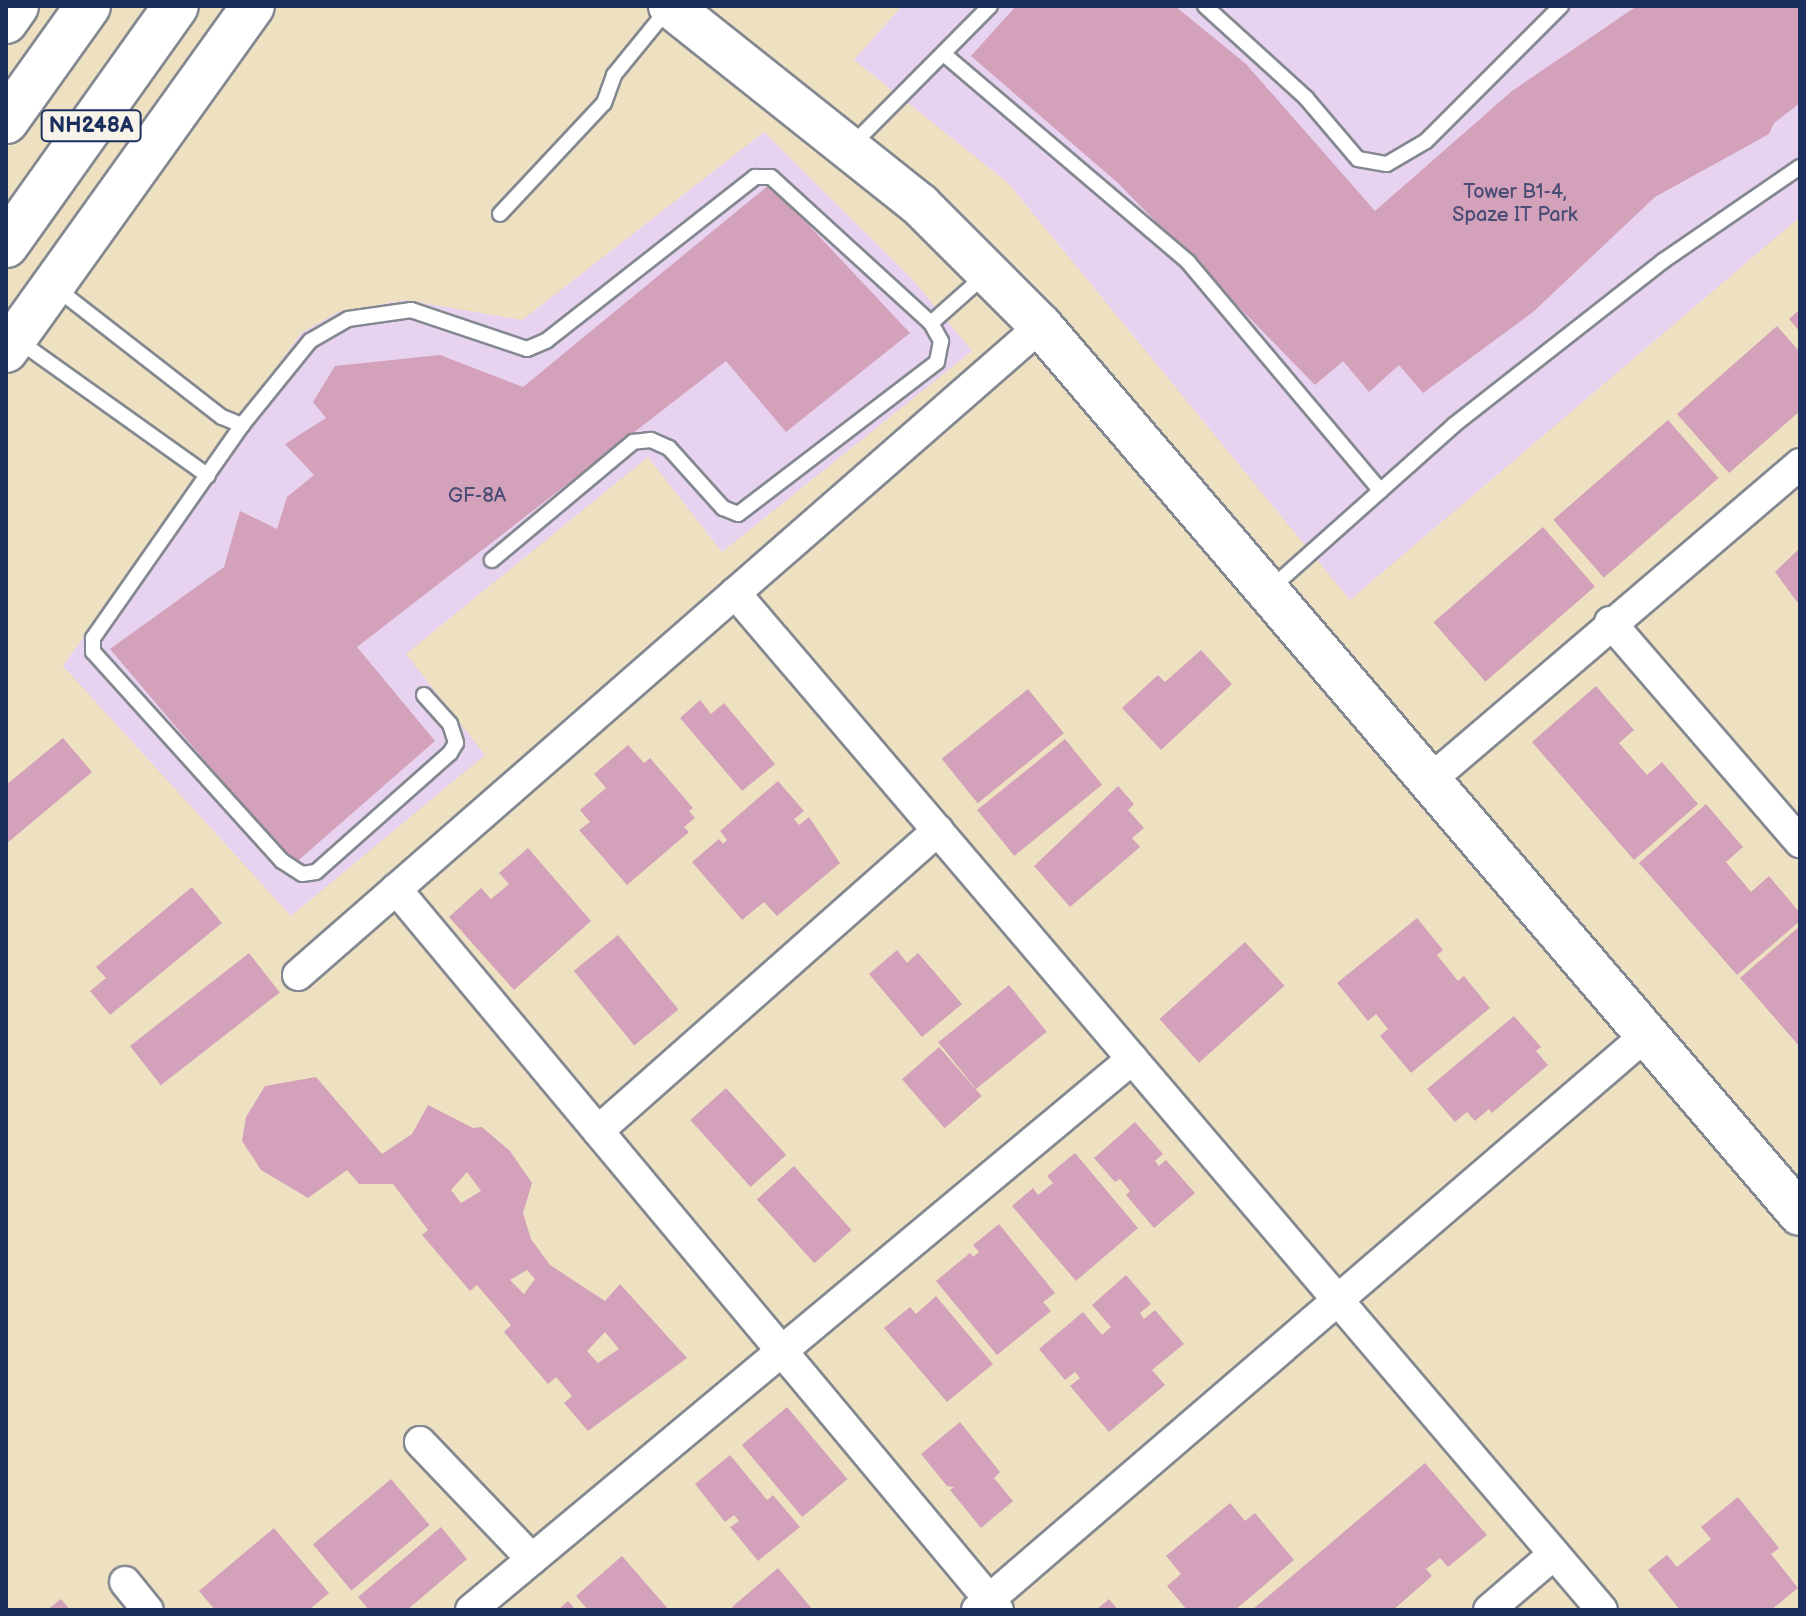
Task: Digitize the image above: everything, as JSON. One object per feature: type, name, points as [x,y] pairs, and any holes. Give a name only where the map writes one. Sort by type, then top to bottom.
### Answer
[{"type":"highway","name":"NH248A","points":[[6,121],[88,6]]},
{"type":"highway","name":"NH248A","points":[[6,245],[176,6]]},
{"type":"street","points":[[6,22],[17,6]]},
{"type":"street","points":[[11,345],[253,6]]},
{"type":"street","points":[[670,6],[920,205],[1041,326],[1645,1036],[1796,1203]]},
{"type":"street","points":[[298,975],[1041,326]]},
{"type":"street","points":[[1429,781],[1610,622],[1800,464]]},
{"type":"street","points":[[735,593],[1602,1610]]},
{"type":"street","points":[[1610,622],[1796,829]]},
{"type":"street","points":[[598,1131],[938,830]]},
{"type":"street","points":[[396,889],[782,1351],[988,1606],[1645,1036]]},
{"type":"street","points":[[471,1610],[1132,1059]]},
{"type":"street","points":[[420,1442],[532,1559]]},
{"type":"street","points":[[1489,1610],[1554,1554]]},
{"type":"street","points":[[125,1582],[148,1610]]},
{"type":"lane","points":[[500,214],[604,103],[614,75],[670,6]]},
{"type":"lane","points":[[848,149],[945,55],[990,6]]},
{"type":"lane","points":[[1205,6],[1306,98],[1358,159],[1387,164],[1426,141],[1561,6]]},
{"type":"lane","points":[[945,55],[1188,262],[1381,491]]},
{"type":"lane","points":[[1267,592],[1454,425],[1663,261],[1800,167]]},
{"type":"lane","points":[[424,695],[450,724],[456,743],[450,753],[316,872],[302,874],[282,861],[93,652],[93,638],[242,425],[310,341],[348,319],[411,310],[527,349],[546,341],[755,177],[771,177],[931,323],[941,341],[937,362],[738,514],[723,508],[669,448],[651,440],[633,442],[492,560]]},
{"type":"lane","points":[[931,323],[987,273]]},
{"type":"lane","points":[[53,286],[222,417],[242,425]]},
{"type":"lane","points":[[11,345],[208,476]]},
{"type":"shaded area","points":[[902,6],[1800,6],[1800,217],[1350,600],[1008,183],[854,60]]},
{"type":"shaded area","points":[[764,132],[914,281],[972,351],[722,552],[648,457],[406,654],[485,755],[291,916],[63,666],[301,333],[338,312],[406,300],[522,320]]},
{"type":"building","points":[[1016,6],[1175,6],[1246,64],[1375,211],[1512,91],[1637,6],[1800,6],[1800,103],[1774,123],[1769,134],[1655,197],[1533,312],[1423,393],[1399,365],[1369,392],[1343,361],[1315,385],[1118,183],[971,56]]},
{"type":"building","points":[[770,184],[910,333],[786,432],[726,361],[357,647],[435,741],[293,865],[110,649],[224,567],[240,511],[277,529],[287,497],[314,475],[285,444],[326,418],[313,402],[335,366],[440,355],[523,387]]},
{"type":"building","points":[[1800,309],[1800,332],[1789,319]]},
{"type":"building","points":[[1777,326],[1800,352],[1800,411],[1729,473],[1677,414]]},
{"type":"building","points":[[1668,420],[1719,478],[1604,578],[1553,520]]},
{"type":"building","points":[[1543,527],[1595,587],[1485,682],[1434,622]]},
{"type":"building","points":[[1800,548],[1800,600],[1797,602],[1775,572]]},
{"type":"building","points":[[1201,650],[1232,684],[1161,750],[1122,708],[1158,675],[1165,682]]},
{"type":"building","points":[[1596,686],[1634,730],[1619,743],[1647,775],[1662,762],[1698,804],[1634,860],[1532,742]]},
{"type":"building","points":[[1028,689],[1064,733],[978,803],[942,759]]},
{"type":"building","points":[[700,700],[711,714],[724,703],[775,764],[742,791],[680,718]]},
{"type":"building","points":[[63,738],[92,772],[6,844],[6,785]]},
{"type":"building","points":[[1065,739],[1102,785],[1014,856],[977,810]]},
{"type":"building","points":[[628,745],[644,763],[650,758],[693,808],[689,811],[695,818],[684,827],[689,832],[627,885],[579,830],[590,822],[580,810],[606,788],[594,774]]},
{"type":"building","points":[[778,781],[804,811],[794,819],[799,825],[809,817],[840,863],[777,916],[764,902],[742,920],[692,862],[719,839],[723,844],[727,840],[720,831]]},
{"type":"building","points":[[1118,786],[1134,804],[1128,810],[1144,828],[1132,838],[1140,847],[1070,907],[1034,866]]},
{"type":"building","points":[[1706,804],[1743,847],[1726,862],[1751,892],[1769,876],[1800,913],[1800,921],[1737,975],[1639,863]]},
{"type":"building","points":[[528,848],[591,921],[514,990],[449,917],[481,888],[491,899],[509,884],[499,873]]},
{"type":"building","points":[[192,887],[222,923],[110,1015],[90,991],[106,978],[96,967]]},
{"type":"building","points":[[1417,918],[1443,950],[1437,955],[1458,981],[1464,976],[1490,1008],[1411,1073],[1380,1036],[1388,1029],[1376,1014],[1368,1021],[1337,983]]},
{"type":"building","points":[[1800,926],[1800,1047],[1740,978]]},
{"type":"building","points":[[618,935],[678,1010],[634,1045],[574,971]]},
{"type":"building","points":[[1245,942],[1284,986],[1199,1063],[1160,1019]]},
{"type":"building","points":[[897,950],[907,963],[918,953],[962,1004],[922,1037],[869,974]]},
{"type":"building","points":[[249,953],[280,992],[161,1085],[130,1046]]},
{"type":"building","points":[[1009,985],[1047,1032],[976,1089],[938,1042]]},
{"type":"building","points":[[1514,1016],[1541,1047],[1536,1051],[1548,1065],[1492,1113],[1489,1109],[1475,1121],[1467,1112],[1455,1122],[1427,1089]]},
{"type":"building","points":[[939,1047],[982,1096],[945,1128],[902,1079]]},
{"type":"building","points":[[316,1077],[382,1154],[412,1134],[428,1105],[473,1128],[482,1127],[510,1151],[532,1183],[523,1213],[531,1239],[550,1265],[605,1301],[620,1284],[687,1358],[588,1431],[564,1403],[572,1396],[556,1377],[548,1384],[504,1332],[511,1325],[477,1285],[470,1291],[422,1235],[428,1230],[393,1184],[359,1184],[347,1170],[308,1198],[261,1170],[242,1141],[246,1117],[265,1086]],"holes":[[[467,1172],[481,1191],[461,1203],[451,1190]],[[527,1270],[535,1279],[524,1294],[510,1280]],[[605,1332],[619,1349],[598,1363],[587,1351]]]},
{"type":"building","points":[[726,1088],[786,1155],[751,1187],[690,1120]]},
{"type":"building","points":[[1135,1122],[1163,1154],[1155,1161],[1159,1166],[1166,1160],[1195,1193],[1154,1228],[1126,1195],[1130,1191],[1120,1179],[1115,1182],[1094,1158]]},
{"type":"building","points":[[1075,1153],[1138,1228],[1076,1281],[1012,1206],[1033,1188],[1038,1195],[1053,1183],[1047,1176]]},
{"type":"building","points":[[794,1166],[852,1230],[814,1263],[757,1199]]},
{"type":"building","points":[[999,1224],[1055,1293],[1043,1302],[1051,1311],[997,1355],[936,1281],[970,1253],[973,1257],[979,1252],[973,1245]]},
{"type":"building","points":[[1126,1275],[1151,1304],[1140,1313],[1144,1319],[1155,1310],[1184,1344],[1152,1370],[1165,1385],[1109,1432],[1070,1386],[1080,1378],[1075,1372],[1065,1380],[1039,1349],[1083,1312],[1102,1335],[1111,1327],[1092,1305]]},
{"type":"building","points":[[936,1296],[993,1364],[947,1402],[884,1328],[910,1307],[916,1314]]},
{"type":"building","points":[[787,1407],[847,1479],[802,1517],[742,1445]]},
{"type":"building","points":[[960,1422],[1000,1472],[994,1478],[1013,1501],[981,1528],[950,1490],[954,1487],[947,1486],[921,1454]]},
{"type":"building","points":[[730,1455],[767,1500],[773,1495],[800,1527],[758,1561],[730,1527],[739,1521],[734,1515],[725,1522],[695,1484]]},
{"type":"building","points":[[1425,1463],[1487,1535],[1448,1567],[1440,1558],[1426,1569],[1432,1576],[1393,1610],[1252,1610]]},
{"type":"building","points":[[391,1479],[430,1525],[351,1591],[313,1545]]},
{"type":"building","points":[[1738,1497],[1779,1548],[1771,1554],[1798,1588],[1771,1610],[1680,1610],[1648,1570],[1667,1555],[1677,1567],[1711,1539],[1701,1527]]},
{"type":"building","points":[[1230,1503],[1245,1521],[1255,1513],[1294,1560],[1235,1610],[1187,1610],[1167,1586],[1181,1574],[1166,1556]]},
{"type":"building","points":[[441,1527],[467,1559],[407,1610],[369,1610],[358,1597]]},
{"type":"building","points":[[274,1528],[329,1593],[309,1610],[215,1610],[199,1591]]},
{"type":"building","points":[[622,1556],[669,1610],[588,1610],[576,1596]]},
{"type":"building","points":[[778,1568],[813,1610],[735,1610],[732,1607]]},
{"type":"building","points":[[61,1599],[70,1610],[47,1610]]},
{"type":"building","points":[[1109,1599],[1118,1610],[1096,1610]]},
{"type":"building","points":[[568,1601],[576,1610],[558,1610]]}]
